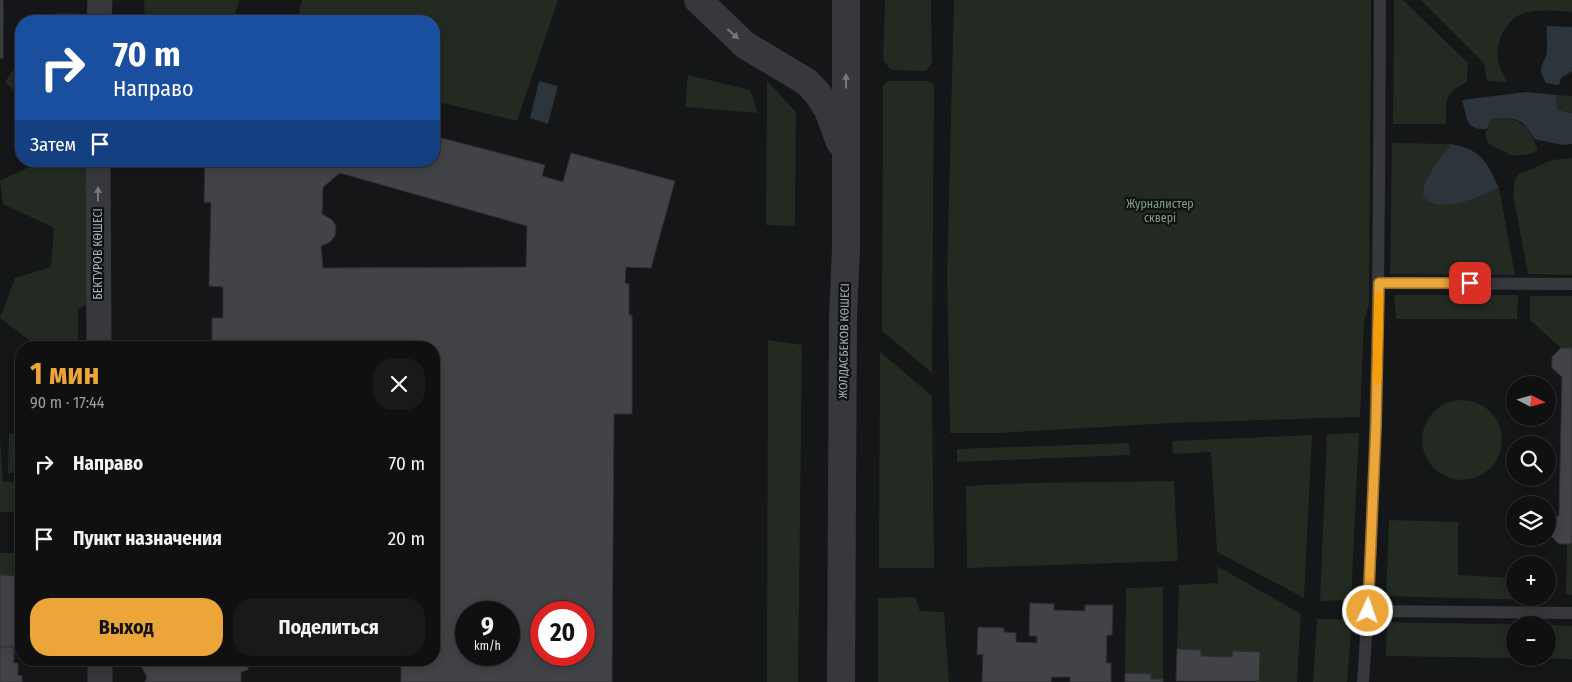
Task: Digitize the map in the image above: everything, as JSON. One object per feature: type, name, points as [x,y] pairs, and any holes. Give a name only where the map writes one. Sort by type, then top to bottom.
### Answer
[{"type":"street","points":[[99,15],[100,0]]},
{"type":"street","points":[[698,0],[746,45],[807,82],[818,94],[836,127],[846,165]]},
{"type":"street","name":"ЖОЛДАСБЕКОВ КӨШЕСІ","points":[[841,682],[846,0]]},
{"type":"street","name":"БЕКТУРОВ КӨШЕСІ","points":[[98,167],[99,341]]},
{"type":"street","points":[[100,666],[100,682]]},
{"type":"lane","points":[[1363,682],[1376,425],[1379,283],[1380,0]]},
{"type":"lane","points":[[1379,283],[1572,284]]},
{"type":"lane","points":[[1368,611],[1572,613]]},
{"type":"green space","points":[[144,0],[240,0],[234,15],[145,15]]},
{"type":"green space","points":[[302,0],[558,0],[517,121],[440,102],[440,15],[298,15]]},
{"type":"green space","points":[[885,0],[931,0],[932,63],[926,71],[891,70],[883,60]]},
{"type":"green space","name":"Журналиcтер сквері","points":[[954,0],[1371,0],[1369,304],[1364,322],[1360,417],[1171,423],[999,433],[950,433],[947,274]]},
{"type":"green space","points":[[1394,0],[1403,0],[1468,63],[1467,82],[1454,90],[1448,99],[1446,124],[1393,124]]},
{"type":"green space","points":[[1421,0],[1572,0],[1572,12],[1534,11],[1515,18],[1509,23],[1501,37],[1498,52],[1499,65],[1507,82],[1487,81],[1484,63]]},
{"type":"green space","points":[[15,67],[15,92],[5,82]]},
{"type":"green space","points":[[688,75],[750,90],[758,113],[685,107]]},
{"type":"green space","points":[[767,81],[796,112],[795,226],[766,225]]},
{"type":"green space","points":[[888,81],[928,81],[934,84],[932,373],[882,331],[883,86]]},
{"type":"green space","points":[[1557,95],[1572,96],[1572,113],[1558,110],[1556,103]]},
{"type":"green space","points":[[1506,118],[1519,122],[1527,128],[1538,150],[1527,155],[1511,155],[1488,143],[1485,135],[1492,119]]},
{"type":"green space","points":[[1392,143],[1451,144],[1428,176],[1459,203],[1499,188],[1515,275],[1390,274]]},
{"type":"green space","points":[[1572,158],[1572,275],[1528,274],[1513,195],[1515,179],[1519,174],[1552,160]]},
{"type":"green space","points":[[29,167],[85,167],[85,183],[88,184],[88,304],[78,309],[78,341],[30,341],[0,318],[15,278],[51,267],[54,228],[3,204],[0,181]]},
{"type":"green space","points":[[1394,295],[1518,295],[1517,319],[1396,319]]},
{"type":"green space","points":[[1530,296],[1572,296],[1572,348],[1561,348],[1530,320]]},
{"type":"green space","points":[[768,340],[802,345],[798,682],[767,682]]},
{"type":"green space","points":[[880,352],[932,396],[934,568],[879,568]]},
{"type":"green space","points":[[1462,400],[1477,403],[1490,412],[1499,425],[1502,440],[1499,455],[1490,468],[1477,477],[1462,480],[1447,477],[1434,468],[1425,455],[1422,440],[1425,425],[1434,412],[1447,403]]},
{"type":"green space","points":[[1359,433],[1351,600],[1320,601],[1327,434]]},
{"type":"green space","points":[[9,434],[15,434],[15,473],[8,473]]},
{"type":"green space","points":[[1312,435],[1304,598],[1217,552],[1211,452],[1173,454],[1172,441]]},
{"type":"green space","points":[[0,436],[3,482],[15,482],[15,512],[0,512]]},
{"type":"green space","points":[[1129,443],[1130,455],[957,462],[957,449]]},
{"type":"green space","points":[[1174,481],[1178,561],[967,568],[966,486]]},
{"type":"green space","points":[[1389,520],[1458,522],[1458,575],[1506,578],[1506,599],[1386,596]]},
{"type":"green space","points":[[1572,542],[1572,595],[1566,594],[1567,544]]},
{"type":"green space","points":[[0,553],[15,553],[15,575],[0,575]]},
{"type":"green space","points":[[1217,566],[1301,614],[1297,682],[1254,682],[1259,681],[1260,652],[1233,651],[1232,657],[1201,656],[1201,650],[1177,649],[1179,585],[1218,583]]},
{"type":"green space","points":[[1163,587],[1163,679],[1151,679],[1151,674],[1125,673],[1126,588]]},
{"type":"green space","points":[[915,597],[920,611],[944,612],[949,682],[878,682],[878,598]]},
{"type":"green space","points":[[1317,619],[1352,619],[1347,682],[1313,682]]},
{"type":"green space","points":[[1387,622],[1506,624],[1506,658],[1386,656]]},
{"type":"green space","points":[[1556,625],[1572,626],[1572,659],[1556,659]]},
{"type":"shaded area","points":[[1547,26],[1572,27],[1572,71],[1561,78],[1559,85],[1546,83],[1541,71],[1547,52]]},
{"type":"shaded area","points":[[539,81],[558,86],[548,124],[530,118]]},
{"type":"shaded area","points":[[1526,92],[1557,95],[1556,103],[1558,110],[1572,113],[1572,144],[1563,145],[1534,139],[1526,127],[1518,120],[1507,118],[1492,119],[1487,129],[1480,129],[1474,128],[1466,118],[1462,100]]},
{"type":"shaded area","points":[[1451,144],[1470,150],[1482,158],[1499,188],[1461,203],[1450,205],[1440,205],[1423,197],[1429,175]]},
{"type":"building","points":[[0,0],[3,0],[3,58],[0,58]]},
{"type":"building","points":[[56,14],[78,14],[78,15]]},
{"type":"building","points":[[440,138],[545,165],[542,176],[563,182],[571,153],[675,181],[651,268],[626,267],[625,283],[629,284],[629,315],[632,315],[632,414],[614,414],[612,682],[401,682],[401,666],[440,666],[440,341],[212,341],[212,318],[223,318],[223,287],[209,286],[211,203],[204,202],[205,167],[440,167]],"holes":[[[340,173],[527,226],[526,267],[323,268],[321,246],[330,242],[335,236],[336,226],[332,220],[322,214],[323,187]]]},
{"type":"building","points":[[1561,348],[1572,348],[1572,542],[1570,544],[1559,544],[1556,541],[1556,518],[1559,515],[1562,377],[1552,368],[1552,357]]},
{"type":"building","points":[[0,575],[15,576],[15,647],[0,647]]},
{"type":"building","points":[[1030,603],[1054,604],[1054,610],[1085,611],[1085,605],[1113,605],[1112,635],[1107,635],[1106,663],[1111,663],[1111,682],[1070,682],[1070,677],[1052,677],[1051,682],[982,682],[983,654],[977,655],[978,627],[1004,628],[1004,632],[1016,633],[1016,642],[1037,643],[1037,636],[1029,636]]},
{"type":"building","points":[[0,647],[14,647],[14,663],[15,666],[18,666],[18,675],[22,676],[22,682],[0,682]]},
{"type":"building","points":[[1177,649],[1201,650],[1201,656],[1232,657],[1233,651],[1260,652],[1259,681],[1176,681]]},
{"type":"building","points":[[141,666],[248,666],[248,670],[241,672],[241,682],[145,682],[147,677]]},
{"type":"building","points":[[1125,673],[1151,674],[1151,679],[1163,679],[1163,682],[1125,682]]},
{"type":"slow traffic","points":[[1377,379],[1379,296]]},
{"type":"route","points":[[1368,611],[1376,425],[1379,283],[1470,283]]}]
